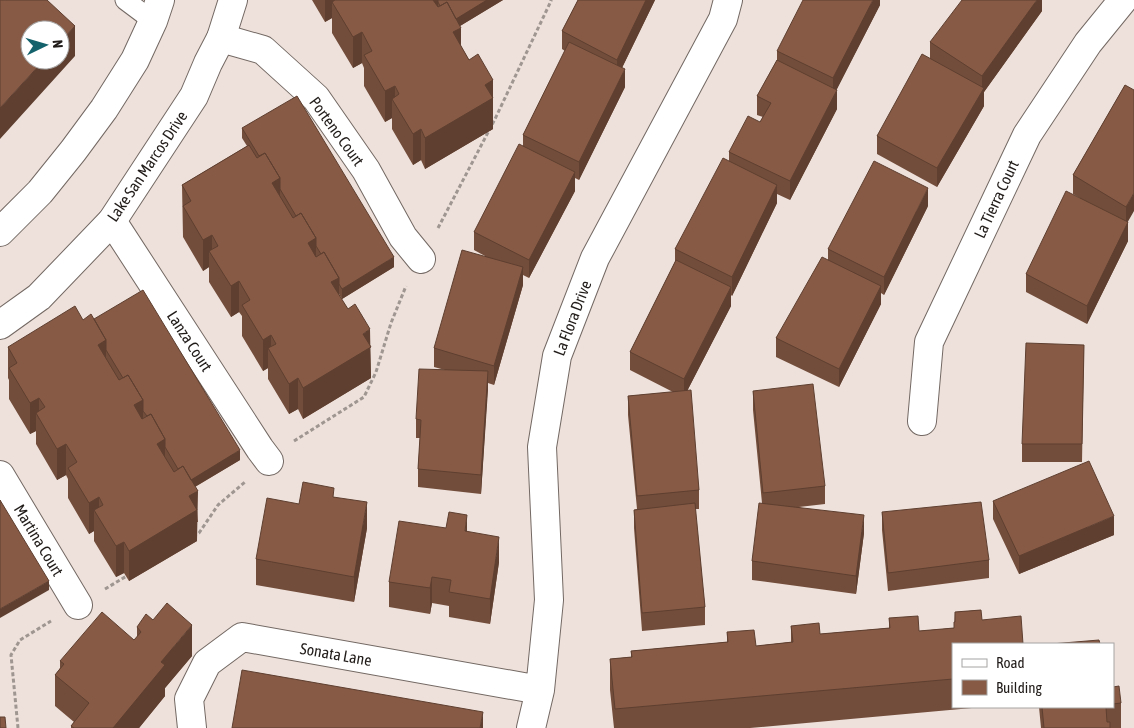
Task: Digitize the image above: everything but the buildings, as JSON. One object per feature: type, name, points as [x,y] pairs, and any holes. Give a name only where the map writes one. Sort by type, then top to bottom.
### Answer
[{"type":"street","name":"Lake San Marcos Drive","points":[[0,325],[39,297],[112,221],[194,96],[221,38],[233,0]]},
{"type":"street","name":"La Flora Drive","points":[[531,728],[540,690],[549,600],[542,447],[557,356],[595,258],[723,19],[728,0]]},
{"type":"street","name":"La Tierra Court","points":[[922,421],[929,342],[1027,135],[1088,43],[1123,0]]},
{"type":"street","points":[[2,226],[46,185],[104,109],[135,60],[156,11]]},
{"type":"street","name":"Porteno Court","points":[[221,38],[263,50],[316,98],[366,170],[403,237],[421,260]]},
{"type":"street","name":"Lanza Court","points":[[112,221],[269,461]]},
{"type":"street","name":"Martina Court","points":[[0,475],[78,605]]},
{"type":"street","name":"Sonata Lane","points":[[192,728],[189,698],[207,663],[242,637],[540,690]]},
{"type":"lane","points":[[125,0],[156,11]]},
{"type":"path","points":[[191,538],[199,533],[218,504],[269,461],[291,443],[364,396],[376,372],[403,292],[494,120],[551,0]]},
{"type":"path","points":[[18,728],[11,655],[20,640],[134,572]]}]
